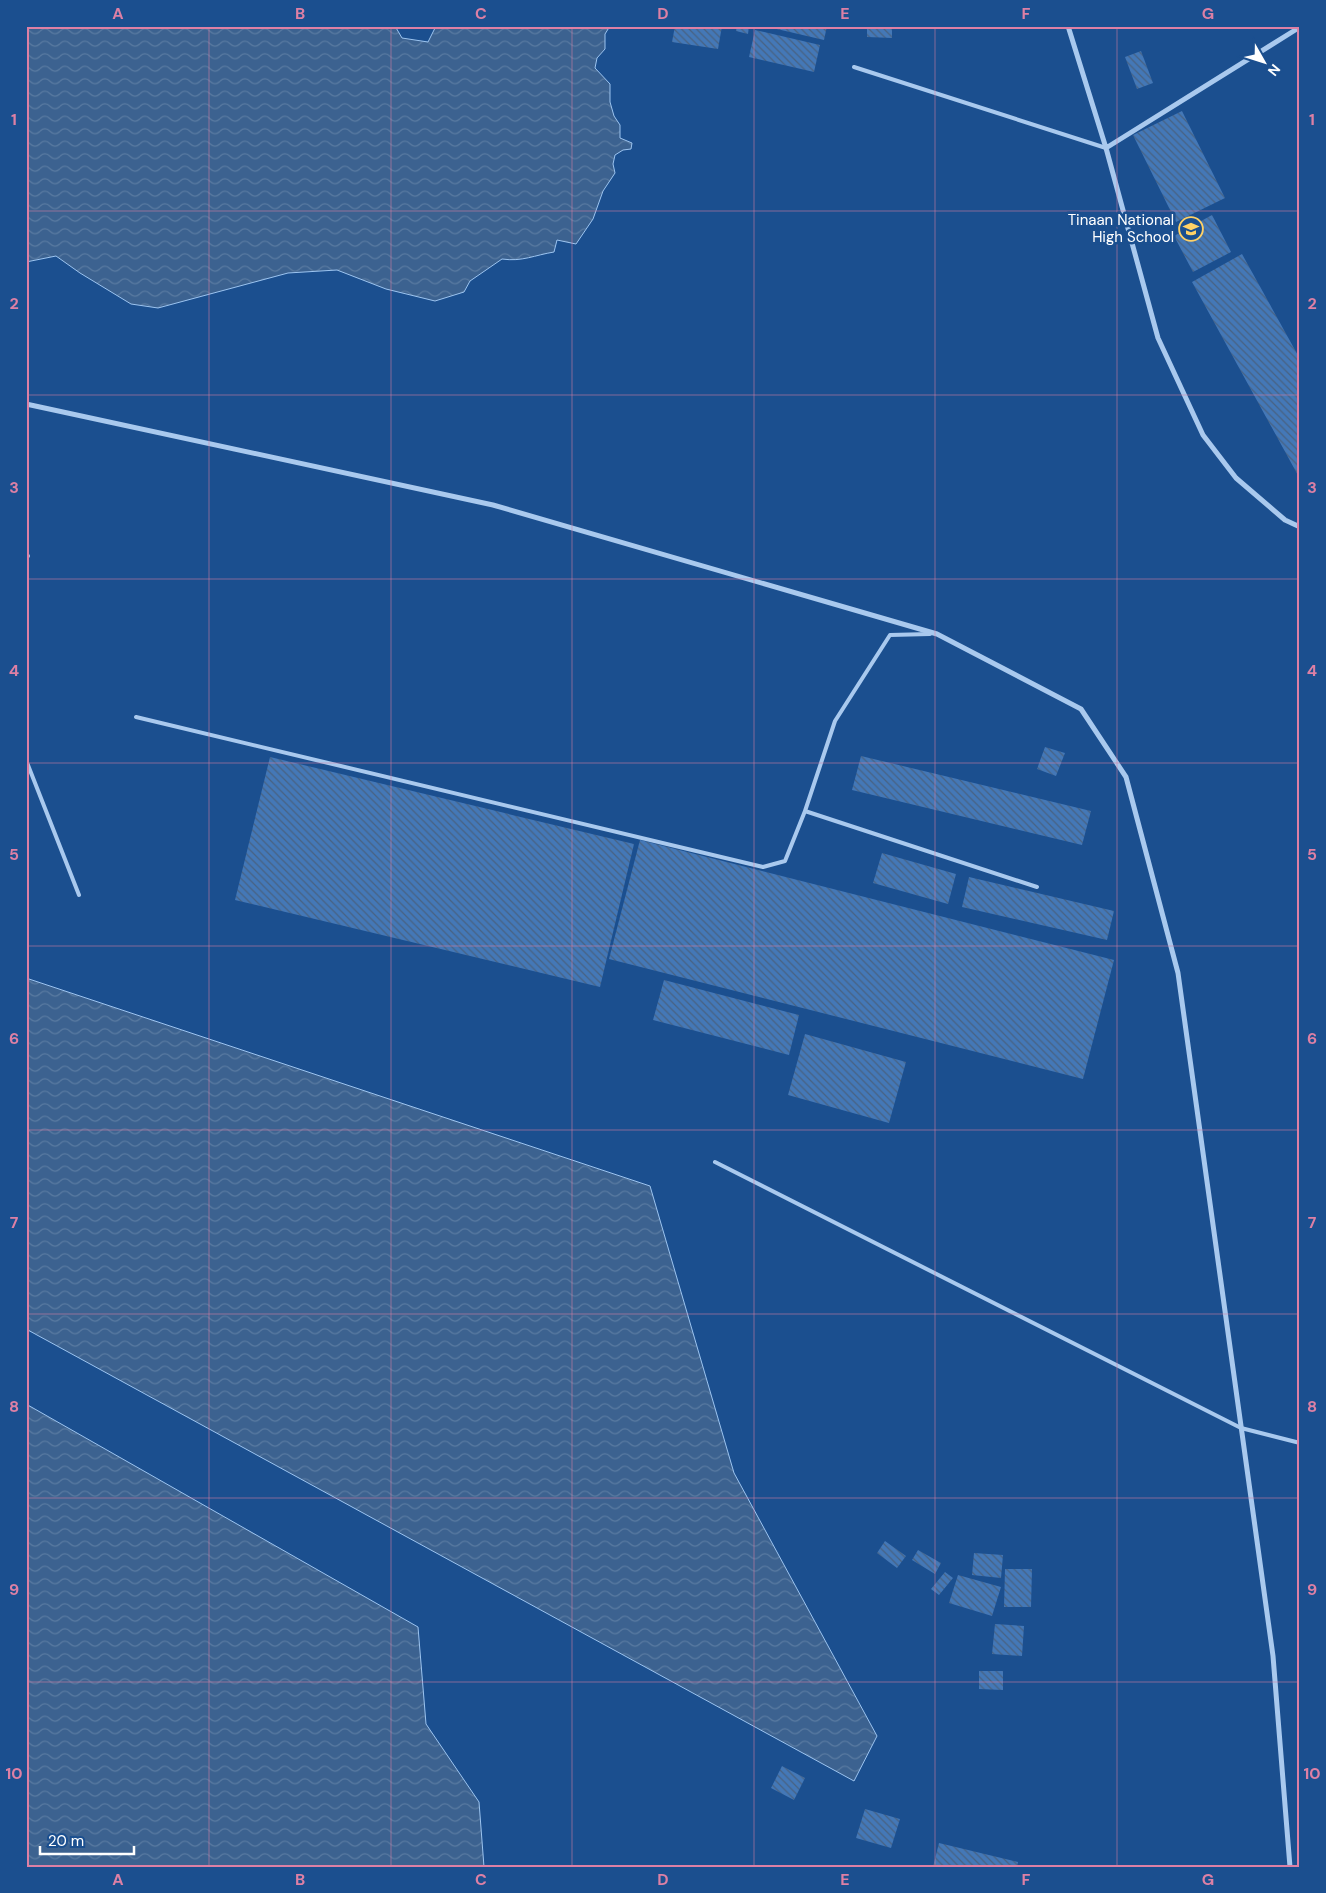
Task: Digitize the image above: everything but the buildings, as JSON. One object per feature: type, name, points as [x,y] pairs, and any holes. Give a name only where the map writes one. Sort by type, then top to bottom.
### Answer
[{"type":"street","points":[[1068,26],[1106,148],[1158,338],[1203,435],[1236,478],[1284,520],[1300,527]]},
{"type":"street","points":[[1106,148],[1300,27]]},
{"type":"street","points":[[26,404],[493,505],[937,634],[1082,709],[1126,777],[1178,973],[1273,1656],[1290,1867]]},
{"type":"lane","points":[[854,67],[1106,148]]},
{"type":"lane","points":[[136,717],[763,867],[785,861],[805,811],[834,721],[890,634],[937,634]]},
{"type":"lane","points":[[26,760],[79,895]]},
{"type":"lane","points":[[805,811],[1037,887]]},
{"type":"lane","points":[[715,1162],[1241,1428],[1300,1443]]},
{"type":"water","points":[[26,26],[395,26],[402,38],[428,42],[436,26],[610,26],[605,34],[605,49],[597,58],[595,68],[610,84],[610,102],[614,116],[620,125],[620,138],[632,143],[631,149],[623,150],[615,155],[613,164],[615,173],[603,191],[593,219],[576,244],[557,240],[554,252],[522,259],[502,259],[470,281],[464,292],[435,301],[386,289],[337,270],[288,273],[158,308],[131,304],[56,256],[26,262]]},
{"type":"water","points":[[26,978],[650,1186],[734,1473],[877,1736],[854,1781],[26,1329]]},
{"type":"water","points":[[26,1404],[418,1627],[426,1724],[479,1802],[484,1867],[26,1867]]},
{"type":"place","name":"Tinaan National High School","points":[[1191,229]]}]
